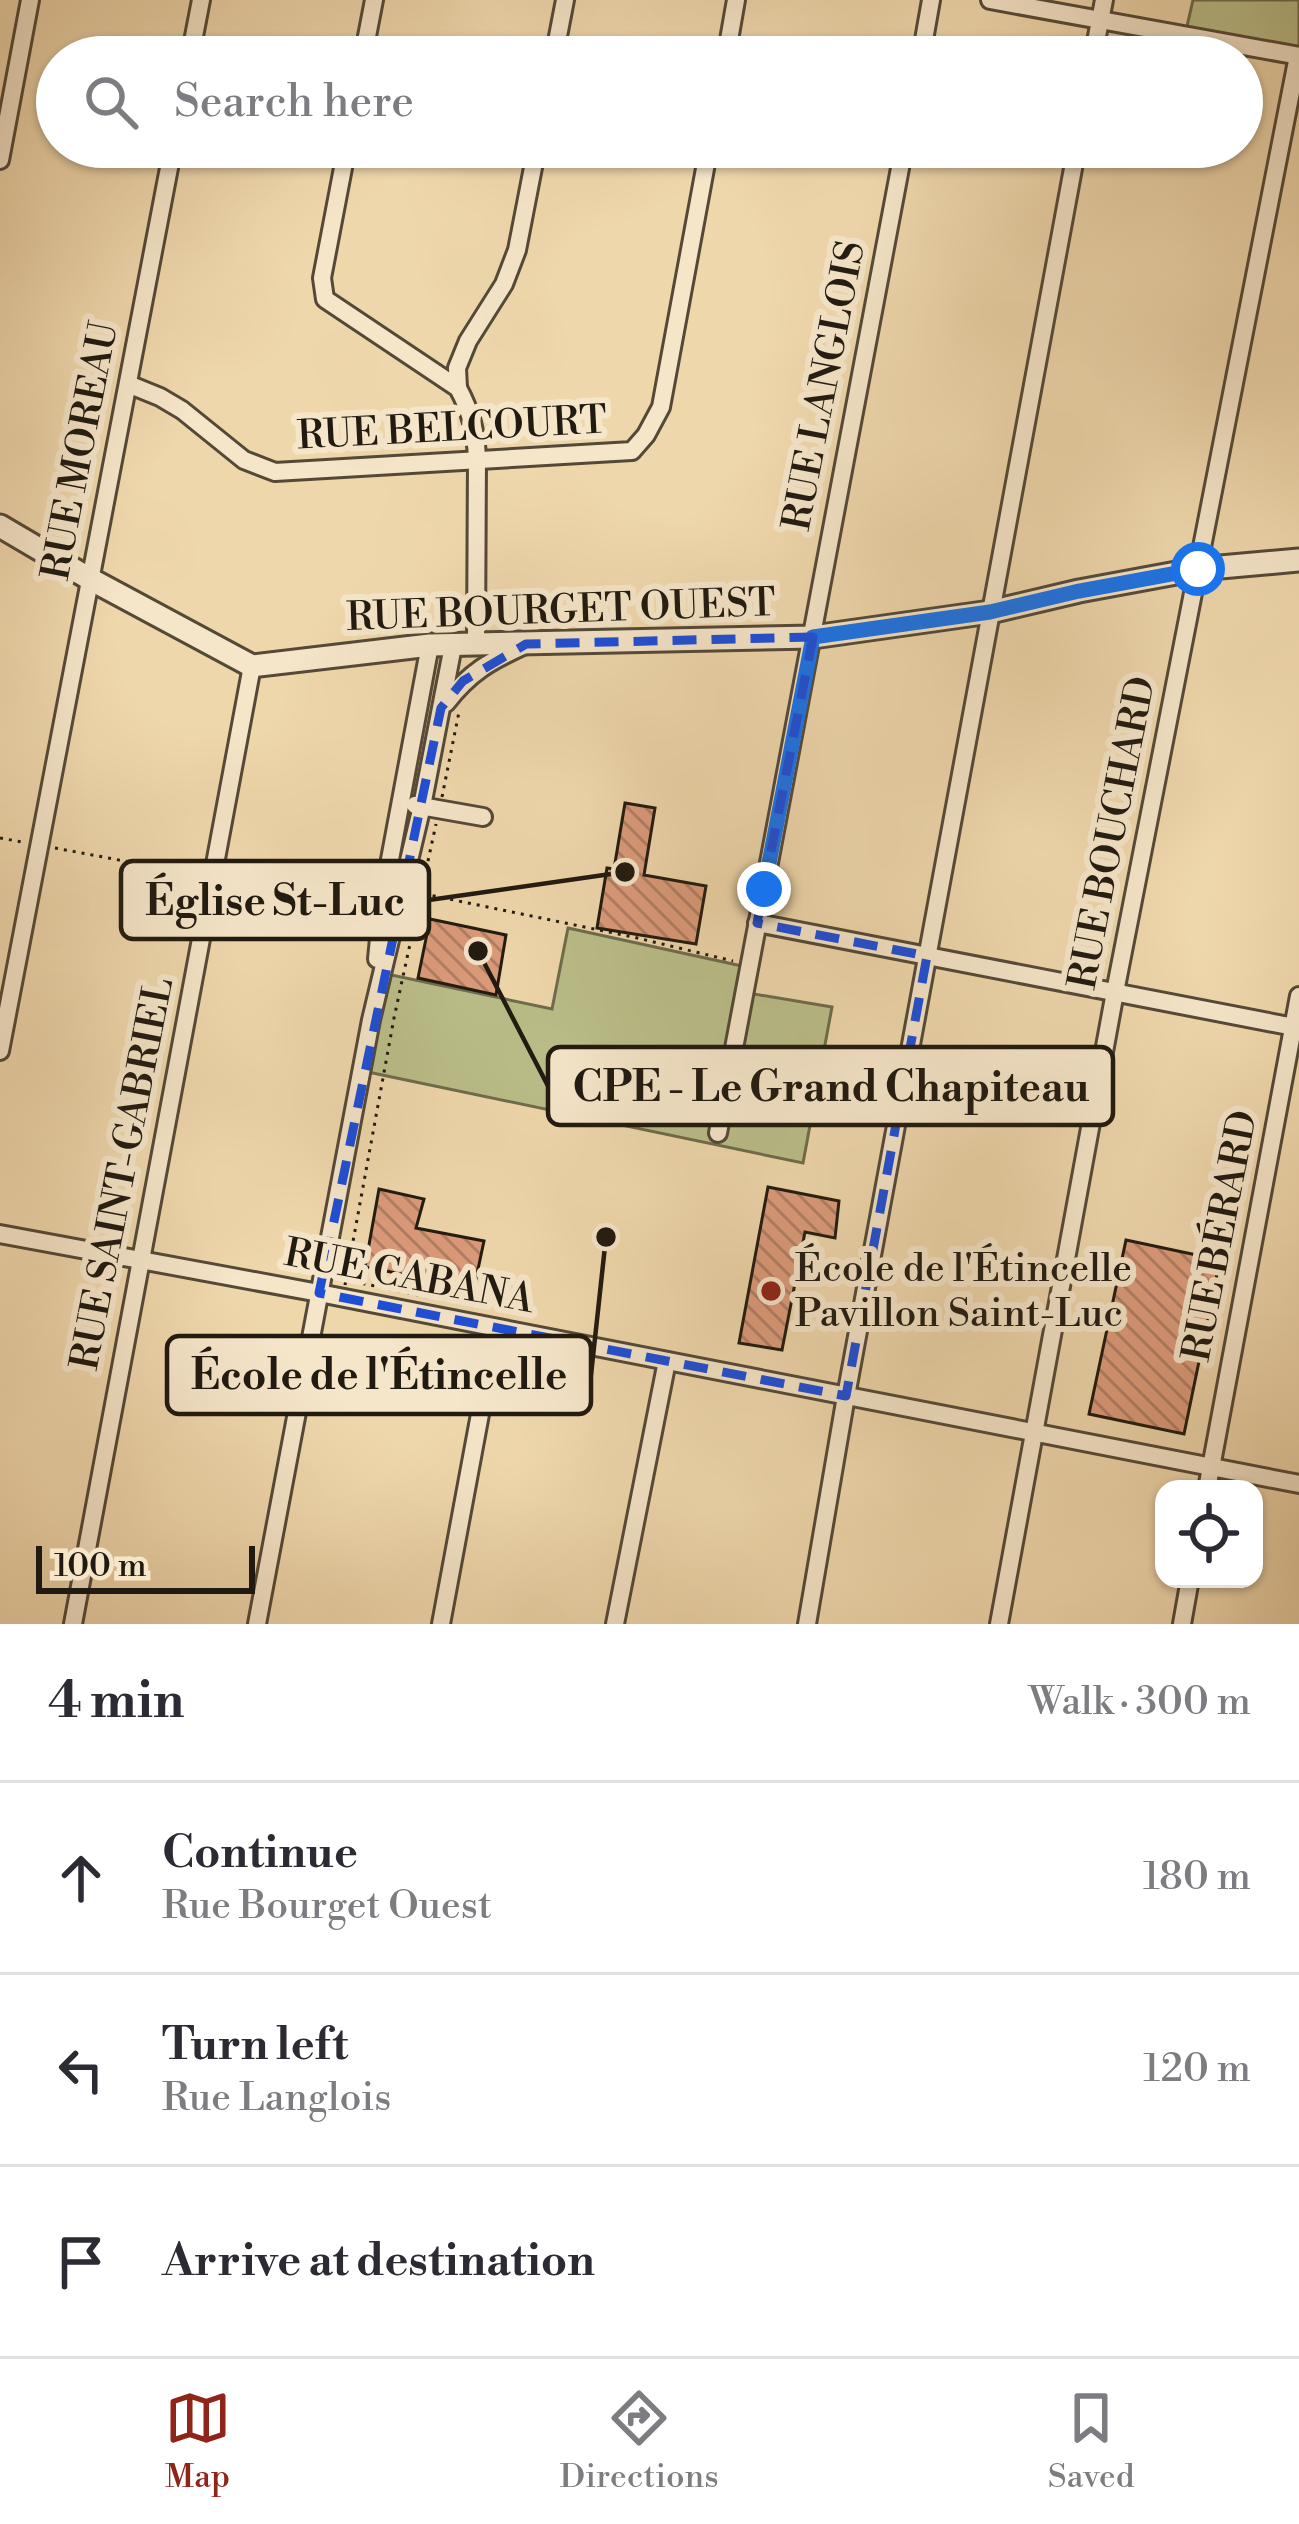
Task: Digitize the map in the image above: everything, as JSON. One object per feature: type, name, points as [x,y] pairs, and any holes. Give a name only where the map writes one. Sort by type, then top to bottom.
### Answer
[{"type":"street","points":[[194,36],[201,0]]},
{"type":"street","points":[[367,36],[374,0]]},
{"type":"street","points":[[558,36],[565,0]]},
{"type":"street","points":[[730,36],[736,0]]},
{"type":"street","points":[[924,36],[931,0]]},
{"type":"street","points":[[990,0],[1188,36]]},
{"type":"street","points":[[1097,36],[1104,0]]},
{"type":"street","points":[[0,160],[26,1]]},
{"type":"street","points":[[0,43],[21,47]]},
{"type":"street","points":[[1263,49],[1299,56]]},
{"type":"street","name":"RUE BOUCHARD","points":[[999,1624],[1115,992],[1299,56]]},
{"type":"street","name":"RUE MOREAU","points":[[0,1051],[169,168]]},
{"type":"street","points":[[342,168],[322,278],[326,299],[458,388]]},
{"type":"street","points":[[370,1020],[412,891],[431,808],[453,645],[477,459],[476,429],[458,388],[457,368],[517,250],[533,168]]},
{"type":"street","name":"RUE BELCOURT","points":[[128,384],[182,410],[244,460],[275,472],[632,451],[661,407],[705,168]]},
{"type":"street","name":"RUE LANGLOIS","points":[[718,1133],[900,168]]},
{"type":"street","points":[[806,1624],[1073,168]]},
{"type":"street","points":[[0,526],[252,666]]},
{"type":"street","name":"RUE BOURGET OUEST","points":[[252,666],[453,645],[813,637],[990,612],[1198,569],[1299,560]]},
{"type":"street","points":[[441,708],[486,663],[526,644]]},
{"type":"street","points":[[257,1624],[370,1020],[383,897],[402,802],[453,645]]},
{"type":"street","name":"RUE SAINT-GABRIEL","points":[[73,1624],[252,666]]},
{"type":"street","points":[[402,802],[483,817]]},
{"type":"street","points":[[758,923],[1296,1027]]},
{"type":"street","name":"RUE BÉRARD","points":[[1209,1480],[1299,996]]},
{"type":"street","name":"RUE CABANA","points":[[0,1234],[1299,1484]]},
{"type":"street","points":[[440,1624],[496,1328]]},
{"type":"street","points":[[615,1624],[668,1361]]},
{"type":"street","points":[[1182,1624],[1188,1588]]},
{"type":"path","points":[[342,1298],[394,1018],[412,891],[463,681]]},
{"type":"path","points":[[412,891],[749,965]]},
{"type":"highlighted area","points":[[813,637],[757,923],[927,956],[846,1396],[319,1293],[441,708],[463,681],[526,644]]},
{"type":"green space","points":[[1193,0],[1299,0],[1299,56],[1263,49],[1263,36],[1185,35]]},
{"type":"green space","points":[[568,928],[751,968],[748,993],[832,1007],[803,1163],[368,1072],[387,974],[552,1009]]},
{"type":"building","points":[[625,803],[655,808],[644,875],[706,886],[696,944],[597,928],[607,868],[614,869]]},
{"type":"building","points":[[430,919],[506,935],[496,995],[418,978]]},
{"type":"building","name":"École de l'Étincelle Pavillon Saint-Luc","points":[[768,1187],[839,1201],[835,1238],[805,1232],[782,1350],[739,1343]]},
{"type":"building","points":[[379,1189],[424,1199],[416,1228],[484,1241],[474,1288],[365,1267]]},
{"type":"building","points":[[1126,1240],[1220,1260],[1184,1434],[1089,1414]]},
{"type":"place","name":"Église St-Luc","points":[[625,872]]},
{"type":"place","name":"CPE - Le Grand Chapiteau","points":[[478,951]]},
{"type":"place","name":"École de l'Étincelle","points":[[606,1237]]},
{"type":"place","name":"École de l'Étincelle Pavillon Saint-Luc","points":[[771,1291]]},
{"type":"route","points":[[764,889],[813,637],[990,612],[1198,569]]}]
